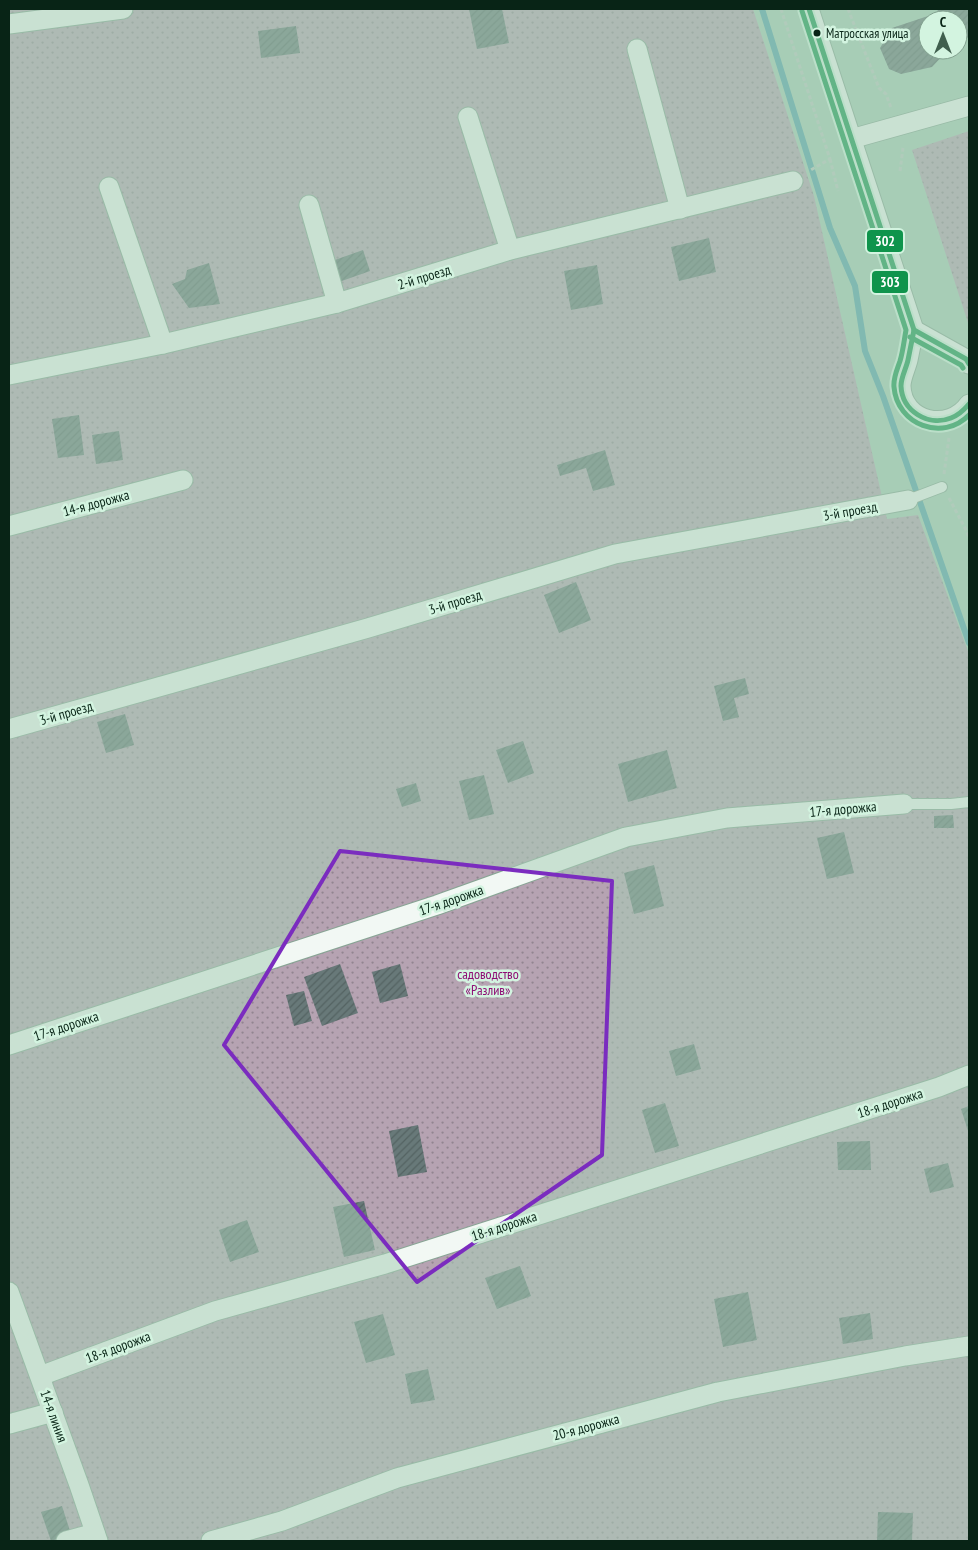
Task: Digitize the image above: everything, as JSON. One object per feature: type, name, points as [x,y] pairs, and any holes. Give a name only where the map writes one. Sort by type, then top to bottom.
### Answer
[{"type":"street","points":[[9,24],[123,9]]},
{"type":"street","points":[[810,9],[914,330],[901,386],[904,399],[911,410],[924,419],[938,422],[952,419],[965,411],[969,404]]},
{"type":"street","points":[[637,49],[680,209]]},
{"type":"street","points":[[852,139],[969,106]]},
{"type":"street","points":[[468,117],[510,250]]},
{"type":"street","name":"2-й проезд","points":[[9,375],[163,344],[338,303],[510,250],[680,209],[800,176]]},
{"type":"street","points":[[109,187],[163,344]]},
{"type":"street","points":[[309,205],[338,303]]},
{"type":"street","points":[[914,330],[966,359],[969,364]]},
{"type":"street","name":"14-я дорожка","points":[[9,526],[183,480]]},
{"type":"street","name":"3-й проезд","points":[[9,729],[368,628],[615,554],[908,500]]},
{"type":"street","name":"17-я дорожка","points":[[9,1045],[437,905],[626,837],[727,818],[904,804]]},
{"type":"street","name":"18-я дорожка","points":[[40,1376],[215,1311],[385,1264],[911,1096],[969,1075]]},
{"type":"street","name":"14-я линия","points":[[9,1292],[96,1537]]},
{"type":"street","name":"20-я дорожка","points":[[211,1541],[282,1521],[397,1478],[718,1392],[905,1356],[969,1346]]},
{"type":"street","points":[[9,1424],[53,1412]]},
{"type":"street","points":[[66,1541],[96,1537]]},
{"type":"lane","points":[[908,500],[942,487]]},
{"type":"lane","points":[[904,804],[969,802]]},
{"type":"path","points":[[781,9],[830,160],[838,191]]},
{"type":"path","points":[[848,9],[879,88],[886,94],[892,112]]},
{"type":"path","points":[[900,171],[903,148]]},
{"type":"path","points":[[800,176],[830,160]]},
{"type":"highlighted area","points":[[340,851],[612,881],[602,1155],[417,1282],[224,1045]]},
{"type":"green space","name":"садоводство «Разлив»","points":[[9,9],[753,9],[814,196],[887,519],[918,515],[969,654],[969,1541],[9,1541]]},
{"type":"green space","points":[[969,131],[969,326],[912,150]]},
{"type":"building","points":[[469,9],[502,9],[509,43],[477,49]]},
{"type":"building","points":[[969,9],[969,37],[968,10],[938,10]]},
{"type":"building","points":[[918,19],[918,60],[939,60],[932,67],[901,74],[889,69],[880,48],[892,28]]},
{"type":"building","points":[[296,26],[300,53],[261,58],[258,31]]},
{"type":"building","points":[[709,238],[716,272],[679,281],[671,247]]},
{"type":"building","points":[[363,250],[370,271],[339,282],[332,261]]},
{"type":"building","points":[[209,263],[220,304],[189,308],[172,284],[185,279],[187,270]]},
{"type":"building","points":[[597,265],[603,304],[571,310],[564,271]]},
{"type":"building","points":[[79,415],[84,455],[58,458],[52,419]]},
{"type":"building","points":[[119,431],[123,460],[96,464],[92,435]]},
{"type":"building","points":[[605,450],[615,485],[593,491],[586,468],[560,476],[557,465]]},
{"type":"building","points":[[576,582],[591,620],[559,633],[544,595]]},
{"type":"building","points":[[745,678],[749,694],[734,698],[739,717],[723,721],[714,686]]},
{"type":"building","points":[[125,714],[134,745],[106,753],[97,722]]},
{"type":"building","points":[[523,741],[534,773],[508,783],[496,750]]},
{"type":"building","points":[[667,750],[677,788],[628,802],[618,764]]},
{"type":"building","points":[[484,775],[494,814],[469,820],[459,781]]},
{"type":"building","points":[[416,783],[421,801],[402,807],[396,789]]},
{"type":"building","points":[[953,815],[954,828],[934,828],[934,816]]},
{"type":"building","points":[[844,832],[854,873],[827,879],[817,838]]},
{"type":"building","points":[[654,865],[664,906],[634,914],[624,873]]},
{"type":"building","points":[[340,964],[358,1013],[322,1026],[304,977]]},
{"type":"building","points":[[400,964],[408,996],[380,1003],[372,972]]},
{"type":"building","points":[[304,991],[312,1021],[294,1026],[286,995]]},
{"type":"building","points":[[694,1044],[701,1069],[676,1076],[669,1051]]},
{"type":"building","points":[[665,1103],[679,1146],[655,1153],[642,1110]]},
{"type":"building","points":[[969,1106],[969,1134],[961,1109]]},
{"type":"building","points":[[418,1125],[427,1172],[398,1177],[389,1131]]},
{"type":"building","points":[[870,1141],[871,1170],[838,1170],[837,1142]]},
{"type":"building","points":[[948,1163],[954,1187],[930,1193],[924,1169]]},
{"type":"building","points":[[364,1201],[375,1250],[344,1257],[333,1207]]},
{"type":"building","points":[[247,1220],[259,1252],[230,1262],[219,1230]]},
{"type":"building","points":[[520,1266],[531,1296],[497,1309],[485,1278]]},
{"type":"building","points":[[748,1292],[757,1340],[723,1347],[714,1299]]},
{"type":"building","points":[[870,1313],[873,1339],[843,1344],[839,1318]]},
{"type":"building","points":[[383,1314],[395,1355],[366,1363],[354,1322]]},
{"type":"building","points":[[428,1369],[435,1400],[411,1404],[405,1374]]},
{"type":"building","points":[[62,1506],[71,1534],[51,1541],[41,1512]]},
{"type":"building","points":[[878,1512],[913,1513],[912,1541],[877,1541]]},
{"type":"waterway","points":[[762,9],[830,228],[855,286],[865,351],[883,396],[969,643]]},
{"type":"transit line","name":"302","points":[[809,9],[914,330],[901,383],[902,395],[906,403],[918,415],[934,420],[954,417],[969,404]]},
{"type":"transit line","name":"303","points":[[802,11],[906,330],[894,380],[897,400],[903,411],[912,420],[935,428],[947,427],[958,423],[969,415]]},
{"type":"transit line","name":"302","points":[[914,330],[966,359],[969,364]]},
{"type":"transit line","name":"303","points":[[910,337],[961,365],[963,368]]},
{"type":"place","name":"Матросская улица","points":[[817,33]]}]
